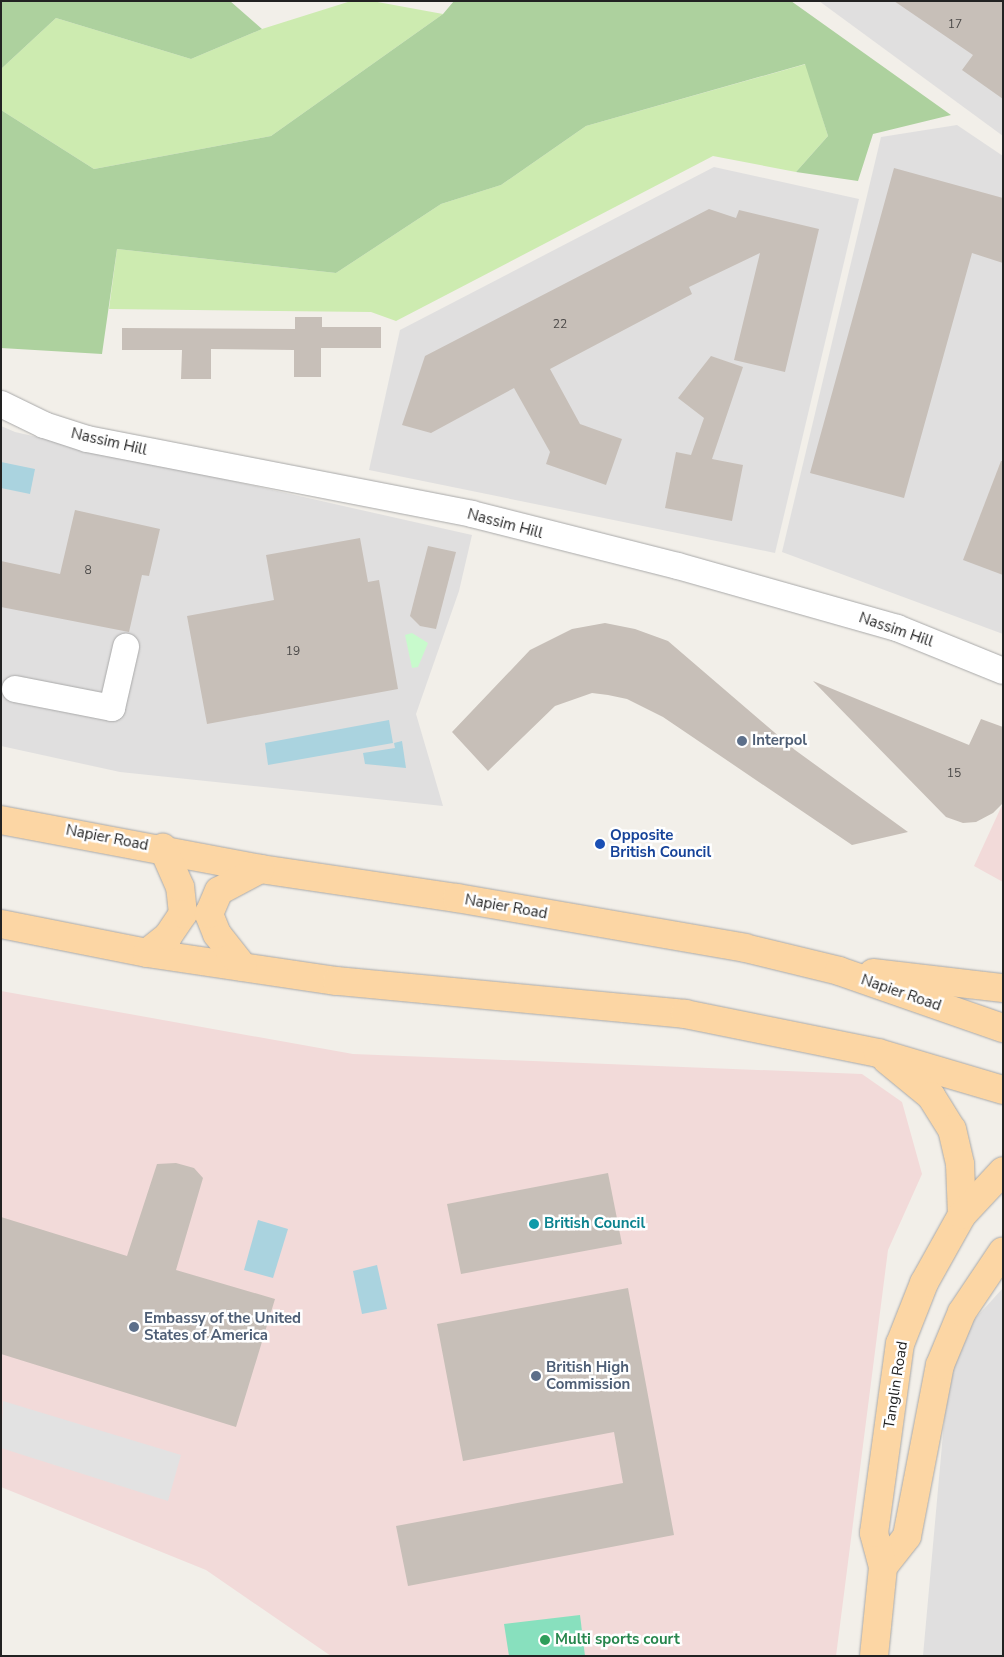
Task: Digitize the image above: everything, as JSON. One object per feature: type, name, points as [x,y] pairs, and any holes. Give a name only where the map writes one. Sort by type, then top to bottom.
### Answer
[{"type":"main road","name":"Napier Road","points":[[1,820],[163,848],[260,869],[471,901],[726,945],[839,971],[1003,1028]]},
{"type":"main road","points":[[148,953],[168,936],[183,914],[180,886],[163,848]]},
{"type":"main road","points":[[243,968],[217,934],[209,914],[219,891],[260,869]]},
{"type":"main road","points":[[1,924],[148,953],[243,968],[462,995],[583,1002],[685,1014],[878,1053],[1003,1090]]},
{"type":"main road","points":[[839,971],[910,975],[1003,988]]},
{"type":"main road","points":[[878,1053],[932,1096],[952,1129],[960,1164],[962,1215]]},
{"type":"main road","name":"Tanglin Road","points":[[874,1656],[884,1567],[874,1533],[900,1344],[924,1283],[962,1215],[1003,1171]]},
{"type":"main road","points":[[884,1567],[907,1536],[940,1365],[962,1312],[984,1276],[1003,1250]]},
{"type":"main road","points":[[984,1276],[1003,1256]]},
{"type":"street","name":"Nassim Hill","points":[[1,404],[44,425],[87,439],[472,514],[678,566],[897,628],[1003,671]]},
{"type":"street","points":[[15,689],[112,708],[126,647]]},
{"type":"shaded area","points":[[819,1],[1003,1],[1003,136]]},
{"type":"shaded area","points":[[957,125],[1003,156],[1003,634],[782,552],[881,137]]},
{"type":"shaded area","points":[[714,167],[859,199],[775,553],[369,470],[400,330]]},
{"type":"shaded area","points":[[1,426],[15,432],[472,535],[459,591],[416,714],[443,806],[120,772],[1,746]]},
{"type":"shaded area","points":[[1003,803],[1003,882],[974,866]]},
{"type":"shaded area","points":[[1,991],[353,1054],[862,1074],[902,1102],[922,1174],[888,1250],[836,1656],[331,1656],[206,1570],[1,1487]]},
{"type":"shaded area","points":[[1003,1288],[1003,1656],[923,1656],[951,1345]]},
{"type":"shaded area","points":[[3,1401],[181,1455],[168,1501],[1,1448]]},
{"type":"green space","points":[[1,1],[230,1],[262,29],[191,59],[56,18],[1,69]]},
{"type":"green space","points":[[351,1],[372,1],[443,14],[271,136],[94,169],[1,110],[1,69],[56,18],[191,59],[262,29]]},
{"type":"green space","points":[[454,1],[791,1],[951,115],[873,134],[858,181],[796,172],[828,136],[805,64],[586,126],[501,185],[441,204],[336,273],[117,249],[102,354],[1,348],[1,110],[94,169],[271,136],[443,14]]},
{"type":"green space","points":[[806,64],[828,136],[796,172],[713,156],[396,321],[371,312],[109,309],[117,249],[336,273],[441,204],[501,185],[586,126]]},
{"type":"green space","points":[[412,633],[428,643],[418,667],[412,668],[405,635]]},
{"type":"green space","name":"Multi sports court","points":[[580,1615],[585,1656],[509,1656],[504,1624]]},
{"type":"water","points":[[1,462],[35,469],[30,494],[1,488]]},
{"type":"water","points":[[389,720],[393,743],[268,765],[265,743]]},
{"type":"water","points":[[402,741],[406,768],[365,764],[363,753],[395,748],[394,743]]},
{"type":"water","points":[[258,1220],[288,1229],[273,1278],[244,1270]]},
{"type":"water","points":[[377,1265],[387,1309],[362,1314],[353,1271]]},
{"type":"building","points":[[894,1],[1003,1],[1003,99],[962,70],[973,55]]},
{"type":"building","points":[[894,168],[1003,198],[1003,263],[972,253],[904,498],[810,473]]},
{"type":"building","points":[[709,209],[736,218],[739,210],[819,229],[785,372],[734,360],[760,253],[689,287],[692,294],[550,369],[580,424],[622,439],[606,485],[546,464],[550,452],[514,388],[431,433],[402,425],[425,356]]},
{"type":"building","points":[[295,317],[322,317],[322,327],[381,327],[381,348],[321,348],[321,377],[294,377],[294,350],[211,349],[211,379],[181,379],[182,350],[122,350],[122,328],[295,329]]},
{"type":"building","points":[[711,356],[743,367],[712,459],[743,465],[732,521],[665,508],[676,452],[691,455],[704,418],[678,398]]},
{"type":"building","points":[[1001,461],[1003,461],[1003,575],[963,560]]},
{"type":"building","points":[[75,510],[160,529],[149,576],[142,575],[129,632],[1,607],[1,561],[60,574]]},
{"type":"building","points":[[360,538],[368,582],[379,580],[398,689],[207,724],[187,616],[274,600],[266,555]]},
{"type":"building","points":[[428,546],[456,552],[436,629],[420,626],[410,616]]},
{"type":"building","name":"Interpol","points":[[605,623],[635,629],[668,641],[795,750],[908,832],[852,845],[663,717],[627,699],[608,695],[592,693],[555,706],[488,771],[452,732],[530,650],[572,629]]},
{"type":"building","points":[[813,681],[969,745],[981,719],[1003,727],[1003,803],[993,813],[976,822],[963,823],[946,817]]},
{"type":"building","name":"Embassy of the United States of America","points":[[176,1163],[194,1168],[203,1178],[176,1270],[275,1299],[236,1427],[1,1354],[1,1217],[127,1256],[157,1164]]},
{"type":"building","name":"British Council","points":[[608,1173],[622,1244],[461,1274],[447,1204]]},
{"type":"building","points":[[628,1288],[674,1535],[408,1586],[396,1526],[623,1483],[614,1432],[463,1461],[437,1324]]},
{"type":"place","name":"Interpol","points":[[742,741]]},
{"type":"place","name":"Opposite British Council","points":[[600,844]]},
{"type":"place","name":"British Council","points":[[534,1224]]},
{"type":"place","name":"Embassy of the United States of America","points":[[134,1327]]},
{"type":"place","name":"British High Commission","points":[[536,1376]]},
{"type":"place","name":"Multi sports court","points":[[545,1640]]}]
